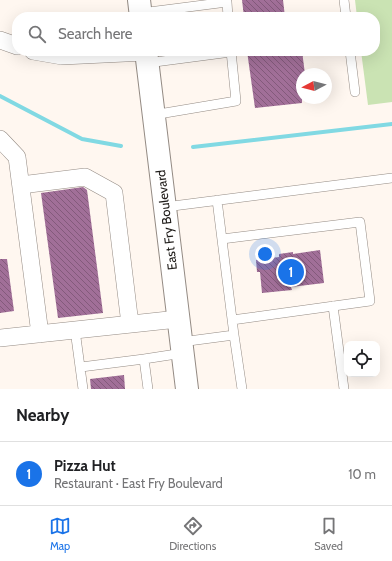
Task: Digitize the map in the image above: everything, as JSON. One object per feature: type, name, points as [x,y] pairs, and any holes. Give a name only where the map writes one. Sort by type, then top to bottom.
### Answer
[{"type":"main road","name":"East Fry Boulevard","points":[[146,56],[182,347],[183,388]]},
{"type":"street","points":[[0,40],[12,44]]},
{"type":"street","points":[[0,139],[17,157],[40,334]]},
{"type":"street","points":[[21,185],[85,177],[114,192],[130,324]]},
{"type":"street","points":[[0,338],[178,319]]},
{"type":"lane","points":[[344,0],[345,12]]},
{"type":"lane","points":[[140,10],[227,1],[228,12]]},
{"type":"lane","points":[[153,115],[236,101],[231,56]]},
{"type":"lane","points":[[351,56],[355,92]]},
{"type":"lane","points":[[165,208],[392,178]]},
{"type":"lane","points":[[217,200],[242,389]]},
{"type":"lane","points":[[222,239],[360,222],[370,301],[232,320]]},
{"type":"lane","points":[[333,306],[344,389]]},
{"type":"lane","points":[[75,330],[83,389]]},
{"type":"lane","points":[[81,367],[144,359],[182,347],[234,335]]},
{"type":"lane","points":[[144,359],[148,389]]},
{"type":"green space","points":[[355,0],[392,0],[392,102],[368,105],[362,56],[380,56],[380,12],[356,12]]},
{"type":"building","points":[[242,0],[283,0],[284,12],[243,12]]},
{"type":"building","points":[[248,56],[303,56],[304,68],[296,68],[296,104],[255,108]]},
{"type":"building","points":[[83,187],[87,190],[103,313],[58,318],[41,193]]},
{"type":"building","points":[[320,250],[324,283],[291,287],[292,290],[262,293],[260,272],[257,272],[256,260],[279,257],[279,254],[293,252],[293,254]]},
{"type":"building","points":[[0,259],[7,259],[14,311],[0,313]]},
{"type":"building","points":[[124,375],[125,389],[91,389],[90,379]]},
{"type":"waterway","points":[[0,96],[82,139],[121,146]]},
{"type":"waterway","points":[[193,147],[392,124]]},
{"type":"place","name":"Pizza Hut","points":[[291,272]]}]
